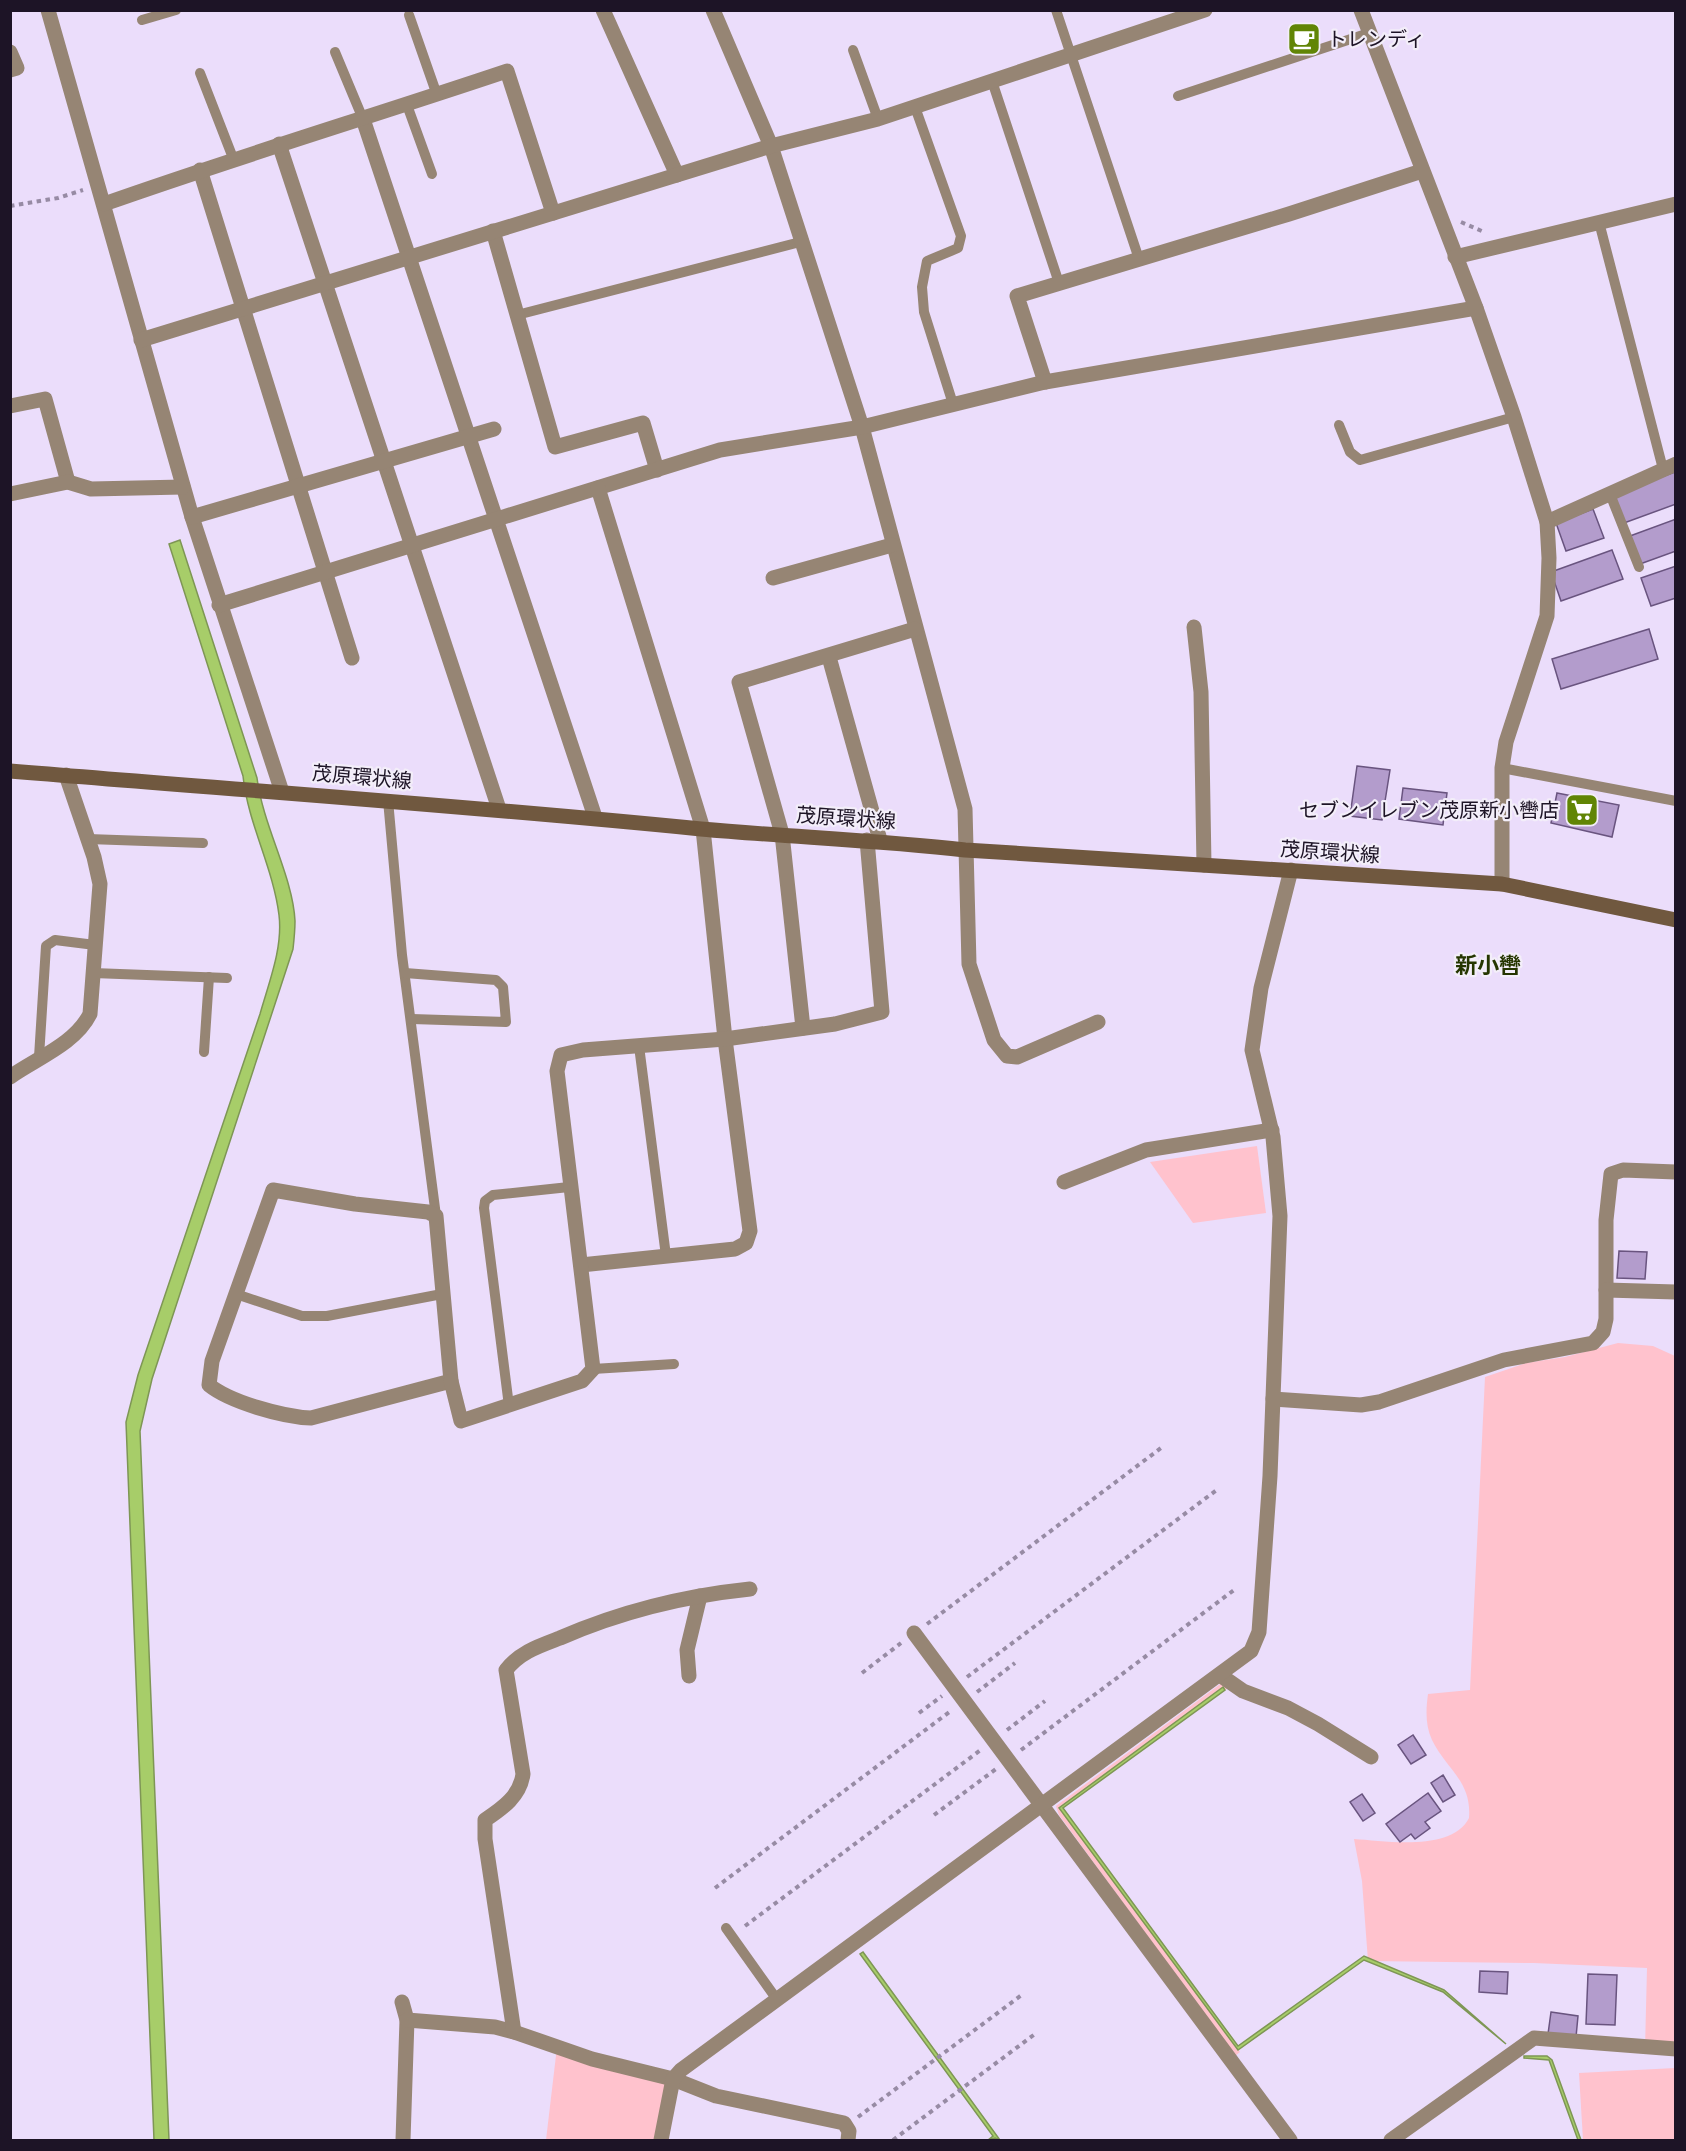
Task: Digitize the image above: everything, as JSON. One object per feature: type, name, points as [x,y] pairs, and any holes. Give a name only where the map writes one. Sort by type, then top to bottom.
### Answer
[{"type":"main road","name":"茂原環状線","points":[[10,771],[499,809],[703,829],[873,840],[965,850],[1502,884],[1676,920]]},
{"type":"street","points":[[48,10],[183,487],[219,605],[282,792]]},
{"type":"street","points":[[603,10],[677,175]]},
{"type":"street","points":[[713,10],[771,146],[804,241],[862,427],[965,809],[969,964],[994,1040],[1007,1056],[1017,1057],[1098,1022]]},
{"type":"street","points":[[141,340],[771,146],[878,119],[1205,10]]},
{"type":"street","points":[[1361,10],[1476,308],[1514,417],[1546,522],[1549,558],[1547,616],[1506,742],[1502,768],[1502,884]]},
{"type":"street","points":[[10,52],[17,68],[10,70]]},
{"type":"street","points":[[104,204],[233,158],[363,119],[507,71],[553,213]]},
{"type":"street","points":[[363,119],[595,817]]},
{"type":"street","points":[[279,144],[499,809]]},
{"type":"street","points":[[200,170],[352,658]]},
{"type":"street","points":[[1045,382],[1017,296],[1422,171]]},
{"type":"street","points":[[1455,257],[1676,204]]},
{"type":"street","points":[[493,231],[555,447],[642,423],[657,470]]},
{"type":"street","points":[[219,605],[720,450],[862,427],[1045,382],[1476,308]]},
{"type":"street","points":[[10,406],[45,399],[68,482]]},
{"type":"street","points":[[192,517],[494,429]]},
{"type":"street","points":[[1546,522],[1669,466]]},
{"type":"street","points":[[10,494],[68,482],[91,489],[183,487]]},
{"type":"street","points":[[581,1265],[735,1249],[746,1243],[750,1231],[725,1039],[703,829],[598,488]]},
{"type":"street","points":[[773,578],[892,545]]},
{"type":"street","points":[[1194,627],[1201,692],[1204,865]]},
{"type":"street","points":[[803,1028],[782,834],[739,682],[829,657],[915,629]]},
{"type":"street","points":[[451,1381],[311,1418],[295,1418],[219,1392],[209,1385],[209,1375],[273,1191],[355,1204],[428,1212],[436,1216],[451,1381],[461,1421],[582,1381],[593,1369],[569,1187],[557,1071],[561,1055],[583,1050],[725,1039],[835,1024],[882,1012],[873,840],[829,657]]},
{"type":"street","points":[[10,1077],[39,1057],[61,1046],[83,1027],[90,1014],[100,884],[88,839],[66,775]]},
{"type":"street","points":[[661,2140],[673,2079],[681,2070],[778,2001],[1251,1650],[1259,1632],[1273,1399],[1280,1216],[1272,1130],[1252,1050],[1261,988],[1291,870]]},
{"type":"street","points":[[1064,1182],[1146,1150],[1272,1130]]},
{"type":"street","points":[[1273,1399],[1361,1405],[1379,1402],[1504,1360],[1593,1343],[1603,1332],[1606,1320],[1606,1220],[1611,1174],[1623,1170],[1676,1172]]},
{"type":"street","points":[[1606,1290],[1676,1292]]},
{"type":"street","points":[[514,2032],[485,1839],[485,1820],[503,1808],[521,1787],[523,1774],[506,1670],[516,1656],[599,1621],[651,1604],[750,1589]]},
{"type":"street","points":[[688,1676],[687,1650],[700,1596]]},
{"type":"street","points":[[914,1633],[1290,2140]]},
{"type":"street","points":[[1220,1675],[1243,1691],[1302,1715],[1371,1757]]},
{"type":"street","points":[[402,2001],[407,2020],[403,2140]]},
{"type":"street","points":[[407,2020],[495,2027],[514,2032],[592,2059],[673,2079],[716,2096],[844,2124],[849,2130],[848,2140]]},
{"type":"street","points":[[1391,2140],[1512,2051],[1534,2038],[1676,2049]]},
{"type":"lane","points":[[142,20],[176,10]]},
{"type":"lane","points":[[1056,10],[1139,259]]},
{"type":"lane","points":[[409,15],[437,95]]},
{"type":"lane","points":[[1178,96],[1370,33]]},
{"type":"lane","points":[[853,50],[878,119]]},
{"type":"lane","points":[[335,52],[363,119]]},
{"type":"lane","points":[[200,73],[233,158]]},
{"type":"lane","points":[[992,81],[1059,283]]},
{"type":"lane","points":[[406,105],[432,174]]},
{"type":"lane","points":[[915,107],[961,236],[958,248],[927,261],[921,287],[924,312],[953,404]]},
{"type":"lane","points":[[1599,222],[1669,466]]},
{"type":"lane","points":[[517,315],[804,241]]},
{"type":"lane","points":[[1339,425],[1350,452],[1360,460],[1514,417]]},
{"type":"lane","points":[[1610,494],[1639,567]]},
{"type":"lane","points":[[1502,768],[1676,801]]},
{"type":"lane","points":[[388,800],[405,973],[436,1216]]},
{"type":"lane","points":[[88,839],[203,843]]},
{"type":"lane","points":[[39,1057],[46,946],[55,940],[95,945]]},
{"type":"lane","points":[[405,973],[496,980],[503,987],[506,1022],[412,1019]]},
{"type":"lane","points":[[93,974],[227,978]]},
{"type":"lane","points":[[204,1052],[208,977]]},
{"type":"lane","points":[[639,1046],[666,1256]]},
{"type":"lane","points":[[509,1406],[484,1208],[485,1201],[493,1195],[569,1187]]},
{"type":"lane","points":[[236,1294],[302,1316],[327,1316],[442,1294]]},
{"type":"lane","points":[[593,1369],[674,1364]]},
{"type":"lane","points":[[726,1929],[778,2001]]},
{"type":"path","points":[[10,206],[58,198],[99,185]]},
{"type":"path","points":[[1457,218],[1474,230],[1486,232]]},
{"type":"path","points":[[862,1673],[1161,1448]]},
{"type":"path","points":[[919,1713],[1218,1489]]},
{"type":"path","points":[[934,1815],[1234,1590]]},
{"type":"path","points":[[715,1888],[1015,1663]]},
{"type":"path","points":[[745,1926],[1045,1701]]},
{"type":"path","points":[[855,2120],[1023,1994]]},
{"type":"path","points":[[893,2140],[1035,2034]]},
{"type":"shaded area","points":[[180,540],[257,778],[265,814],[289,887],[295,924],[293,949],[152,1379],[140,1431],[169,2140],[154,2140],[126,1422],[138,1375],[260,1014],[274,965],[280,927],[272,880],[250,811],[243,776],[169,544]]},
{"type":"shaded area","points":[[1257,1146],[1266,1213],[1193,1223],[1150,1162]]},
{"type":"shaded area","points":[[1618,1343],[1653,1346],[1675,1356],[1675,2050],[1645,2049],[1647,1968],[1534,1963],[1368,1961],[1362,1881],[1354,1839],[1400,1842],[1434,1840],[1460,1829],[1469,1818],[1466,1794],[1457,1776],[1432,1740],[1428,1729],[1427,1711],[1428,1694],[1470,1690],[1485,1377],[1526,1363],[1565,1357]]},
{"type":"shaded area","points":[[1223,1682],[1230,1687],[1225,1690],[1224,1688],[1059,1808],[1240,2052],[1235,2056],[1059,1815],[1056,1806]]},
{"type":"shaded area","points":[[1223,1687],[1225,1690],[1063,1808],[1238,2046],[1364,1956],[1444,1990],[1506,2044],[1443,1992],[1364,1960],[1238,2050],[1059,1808]]},
{"type":"shaded area","points":[[863,1952],[1000,2140],[995,2138],[988,2140],[993,2136],[860,1954]]},
{"type":"shaded area","points":[[557,2047],[673,2079],[661,2140],[546,2140]]},
{"type":"shaded area","points":[[1524,2056],[1547,2056],[1552,2060],[1581,2140],[1578,2140],[1549,2060],[1524,2058]]},
{"type":"shaded area","points":[[1675,2068],[1675,2140],[1583,2140],[1579,2073]]},
{"type":"building","points":[[1675,472],[1676,504],[1624,523],[1614,494]]},
{"type":"building","points":[[1593,509],[1604,538],[1566,551],[1556,523]]},
{"type":"building","points":[[1676,519],[1676,551],[1640,564],[1630,536]]},
{"type":"building","points":[[1612,550],[1623,579],[1561,601],[1551,572]]},
{"type":"building","points":[[1676,566],[1676,598],[1651,606],[1641,578]]},
{"type":"building","points":[[1649,629],[1658,659],[1561,689],[1552,659]]},
{"type":"building","points":[[1357,766],[1390,770],[1382,820],[1350,816]]},
{"type":"building","points":[[1403,788],[1447,793],[1443,825],[1399,819]]},
{"type":"building","points":[[1557,793],[1619,805],[1612,837],[1551,823]]},
{"type":"building","points":[[1619,1251],[1647,1252],[1645,1279],[1617,1278]]},
{"type":"building","points":[[1413,1735],[1426,1755],[1411,1764],[1398,1745]]},
{"type":"building","points":[[1443,1775],[1455,1795],[1443,1802],[1431,1783]]},
{"type":"building","points":[[1428,1793],[1441,1811],[1425,1822],[1430,1828],[1415,1839],[1411,1834],[1400,1842],[1386,1824]]},
{"type":"building","points":[[1362,1794],[1375,1813],[1363,1821],[1350,1802]]},
{"type":"building","points":[[1480,1971],[1508,1972],[1507,1994],[1479,1992]]},
{"type":"building","points":[[1588,1974],[1617,1975],[1615,2025],[1586,2024]]},
{"type":"building","points":[[1551,2012],[1578,2016],[1576,2037],[1548,2034]]},
{"type":"place","name":"トレンディ","points":[[1304,39]]},
{"type":"place","name":"セブンイレブン茂原新小轡店","points":[[1582,810]]},
{"type":"district","name":"新小轡","points":[[1488,965]]}]
